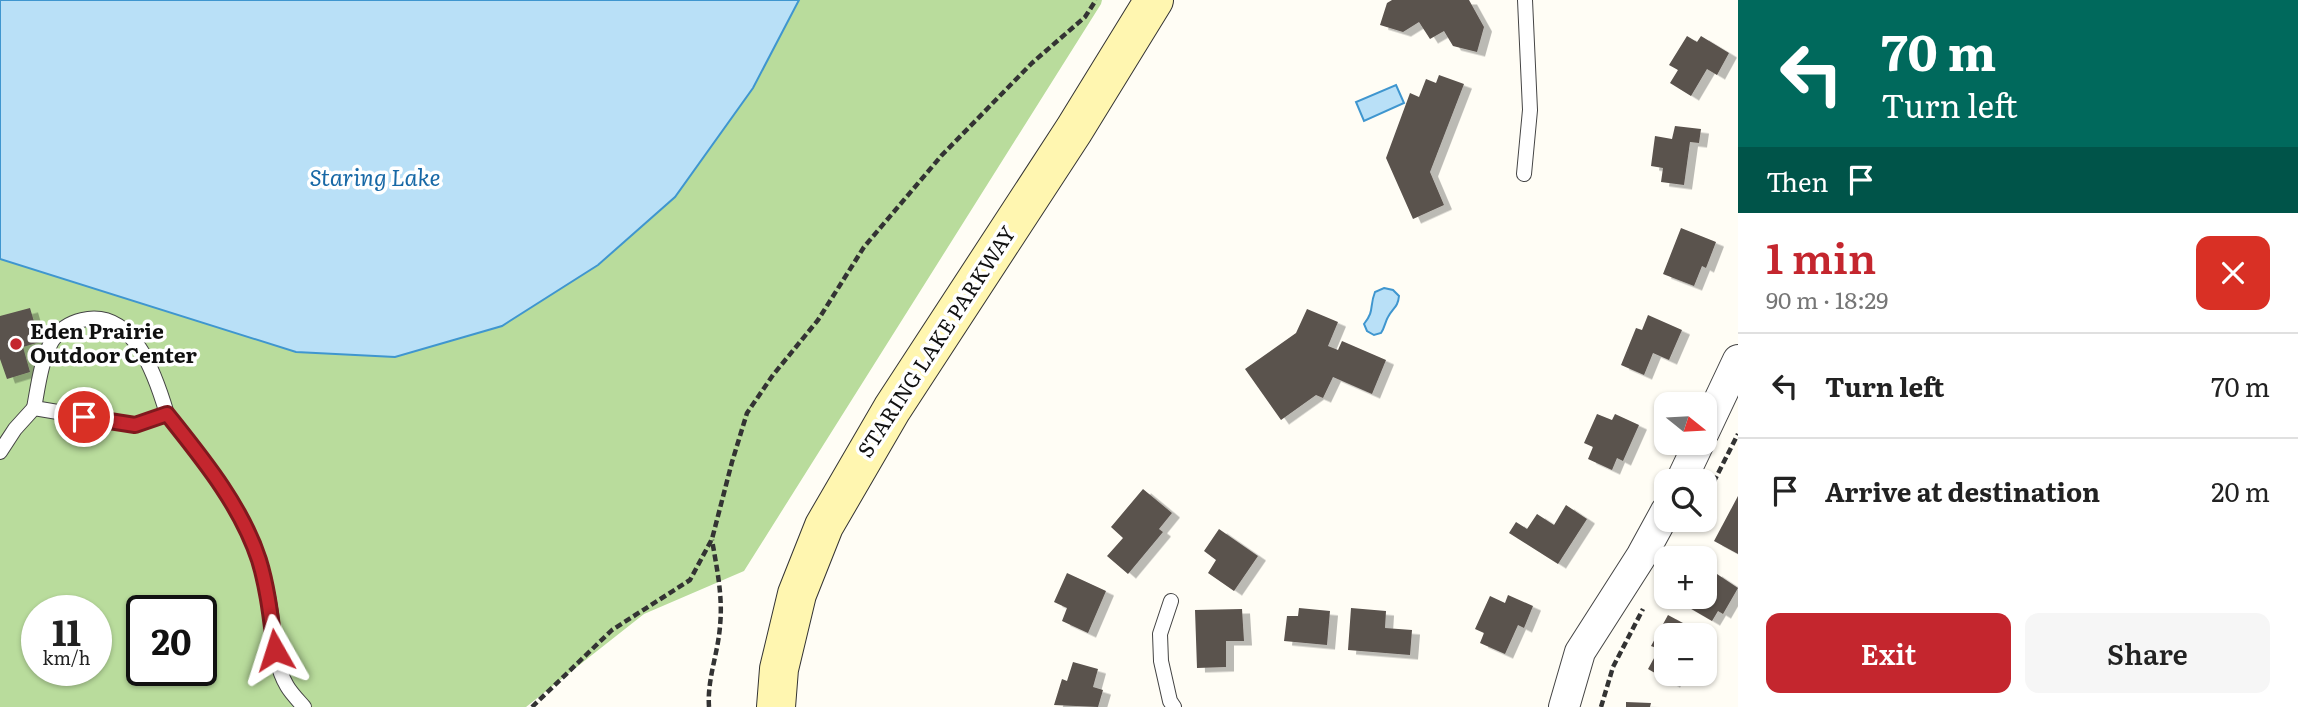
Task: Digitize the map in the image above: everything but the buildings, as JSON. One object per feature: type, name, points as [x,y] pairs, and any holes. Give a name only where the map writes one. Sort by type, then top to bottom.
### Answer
[{"type":"street","name":"STARING LAKE PARKWAY","points":[[776,707],[779,669],[797,594],[824,526],[892,409],[1081,118],[1154,0]]},
{"type":"street","points":[[1717,404],[1738,360]]},
{"type":"street","points":[[1564,707],[1580,652],[1655,532]]},
{"type":"lane","points":[[1524,174],[1530,110],[1525,0]]},
{"type":"lane","points":[[0,452],[15,429],[34,408],[44,362],[59,331],[74,322],[86,319],[117,325],[147,360],[167,414],[204,461],[240,518],[259,559],[280,668],[286,685],[304,707]]},
{"type":"lane","points":[[34,408],[135,425],[167,414]]},
{"type":"lane","points":[[1171,601],[1160,634],[1160,655],[1170,701],[1174,707]]},
{"type":"path","points":[[532,707],[612,631],[690,580],[712,539],[747,413],[773,375],[818,320],[864,247],[943,155],[1032,63],[1085,17],[1096,0]]},
{"type":"path","points":[[1717,476],[1738,434]]},
{"type":"path","points":[[709,707],[708,692],[720,627],[721,590],[712,539]]},
{"type":"path","points":[[1601,707],[1613,667],[1644,607]]},
{"type":"green space","points":[[799,0],[1102,0],[744,571],[644,614],[526,707],[0,707],[0,259],[46,272],[502,326],[598,265],[675,197],[753,88]]},
{"type":"water","name":"Staring Lake","points":[[0,0],[799,0],[753,88],[675,197],[598,265],[502,326],[395,357],[296,352],[0,259]]},
{"type":"water","points":[[1396,85],[1404,103],[1364,121],[1356,102]]},
{"type":"water","points":[[1384,288],[1393,290],[1399,296],[1381,333],[1374,335],[1367,331],[1364,324],[1371,312],[1375,292]]},
{"type":"place","name":"Eden Prairie Outdoor Center","points":[[16,344]]},
{"type":"route","points":[[84,417],[135,425],[167,414],[204,461],[240,518],[259,559],[270,609],[275,650]]}]
